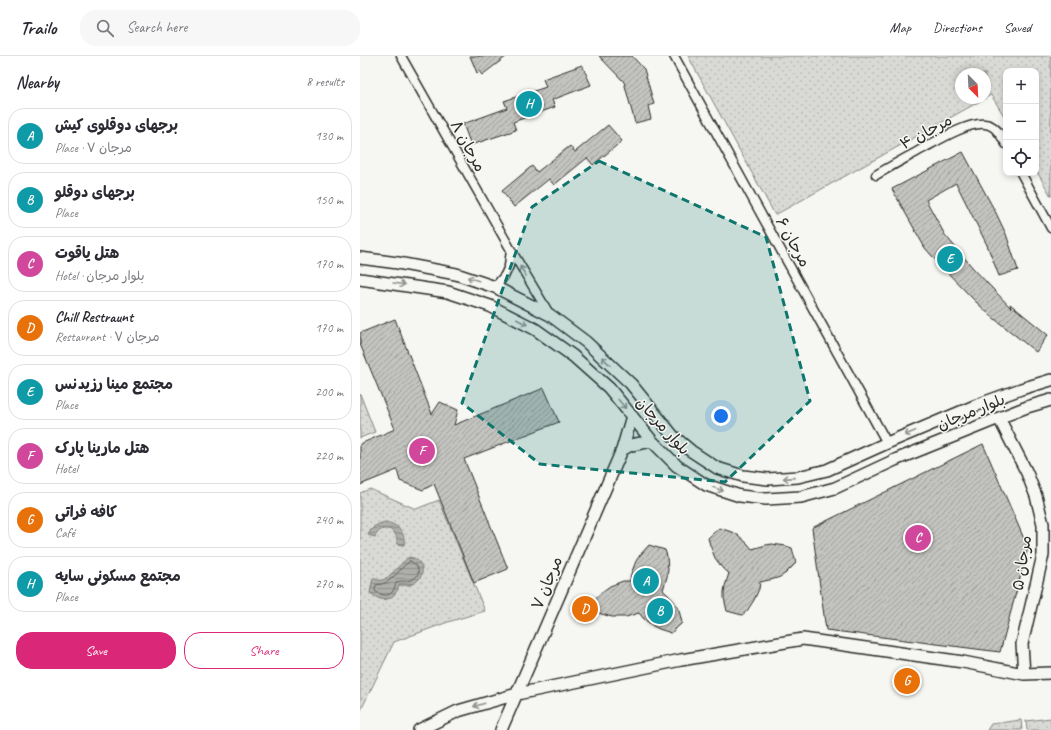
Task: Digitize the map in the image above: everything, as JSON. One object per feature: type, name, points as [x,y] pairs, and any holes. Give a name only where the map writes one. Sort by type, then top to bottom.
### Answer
[{"type":"main road","name":"بلوار مرجان","points":[[360,258],[398,263],[456,274],[495,287],[550,315],[586,342],[631,384],[673,436],[691,451],[717,468],[743,476],[768,479],[798,477],[827,470],[977,404],[1051,380]]},
{"type":"main road","name":"بلوار مرجان","points":[[360,279],[448,292],[490,306],[535,329],[573,356],[609,388],[652,441],[677,466],[706,484],[740,496],[766,499],[801,497],[835,488],[895,460],[999,418],[1051,400]]},
{"type":"main road","name":"مرجان ۷","points":[[501,730],[622,450],[632,416]]},
{"type":"main road","name":"مرجان ۵","points":[[999,418],[1029,479],[1036,496],[1043,524],[1042,555],[1022,644],[1024,674]]},
{"type":"main road","points":[[622,450],[631,445],[652,441]]},
{"type":"main road","points":[[888,443],[895,460]]},
{"type":"main road","points":[[419,730],[458,711],[517,694],[681,660],[803,639],[963,662],[1024,674],[1051,673]]},
{"type":"street","name":"مرجان ۸","points":[[402,56],[511,250],[550,315]]},
{"type":"street","name":"مرجان ۶","points":[[674,56],[888,443]]},
{"type":"street","name":"مرجان ۴","points":[[876,175],[951,133],[970,125],[985,124],[994,128],[1004,140]]},
{"type":"street","points":[[1023,176],[1051,228]]},
{"type":"street","points":[[495,287],[509,266],[511,250]]},
{"type":"highlighted area","points":[[599,161],[766,237],[810,401],[725,482],[540,464],[462,403],[532,207]]},
{"type":"shaded area","points":[[688,56],[1051,56],[1051,196],[1039,175],[1039,68],[1003,68],[1003,114],[991,95],[991,68],[955,68],[955,104],[975,104],[775,215]]},
{"type":"shaded area","points":[[360,394],[375,432],[360,438]]},
{"type":"shaded area","points":[[370,489],[416,509],[439,500],[485,611],[448,622],[394,642],[360,712],[360,493]]},
{"type":"shaded area","points":[[1051,718],[1051,730],[1027,730],[1026,721]]},
{"type":"shaded area","points":[[1021,720],[1022,730],[987,730],[991,724]]},
{"type":"water","points":[[385,522],[400,529],[404,536],[404,545],[397,544],[395,534],[389,529],[381,530],[375,537],[368,535],[375,526]]},
{"type":"water","points":[[409,557],[414,558],[421,565],[422,573],[417,581],[409,585],[399,585],[392,597],[386,599],[378,598],[370,593],[373,578],[380,580],[385,579]]},
{"type":"building","points":[[470,56],[507,56],[482,75],[479,71],[477,73]]},
{"type":"building","points":[[599,56],[632,56],[644,69],[654,104],[648,106],[651,119],[635,123],[624,82]]},
{"type":"building","points":[[582,65],[591,85],[552,100],[555,107],[513,122],[516,130],[471,145],[463,124],[507,108],[504,101],[546,87],[543,79]]},
{"type":"building","points":[[608,125],[622,141],[593,165],[587,158],[554,185],[549,179],[514,207],[502,191],[532,166],[537,172],[570,146],[575,152]]},
{"type":"building","points":[[963,152],[1006,234],[1018,270],[999,276],[987,245],[956,183],[926,200],[945,235],[973,268],[1011,308],[1010,304],[1048,335],[1036,352],[991,316],[925,248],[892,189]]},
{"type":"building","points":[[395,319],[432,414],[440,402],[458,410],[454,425],[544,388],[559,422],[464,459],[508,569],[474,583],[434,484],[423,490],[400,481],[397,470],[360,485],[360,444],[395,429],[360,344],[360,333]]},
{"type":"building","points":[[983,444],[1028,548],[1000,652],[826,630],[812,528]]},
{"type":"building","points":[[719,528],[738,535],[752,549],[772,544],[792,548],[796,563],[780,577],[760,582],[759,589],[754,600],[747,611],[742,615],[727,611],[724,592],[729,573],[723,569],[715,558],[708,538]]},
{"type":"building","points":[[649,545],[665,550],[667,556],[668,570],[663,590],[676,604],[682,623],[671,633],[653,626],[639,613],[626,617],[612,617],[598,613],[595,599],[610,586],[623,581],[630,581],[636,561]]},
{"type":"place","name":"مجتمع مسکونی سایه","points":[[529,104]]},
{"type":"place","name":"مجتمع مینا رزیدنس","points":[[950,259]]},
{"type":"place","name":"هتل مارینا پارک","points":[[422,451]]},
{"type":"place","name":"هتل یاقوت","points":[[918,538]]},
{"type":"place","name":"برجهای دوقلوی کیش","points":[[646,581]]},
{"type":"place","name":"Chill Restraunt","points":[[585,609]]},
{"type":"place","name":"برجهای دوقلو","points":[[660,611]]},
{"type":"place","name":"کافه فراتی","points":[[907,681]]}]
